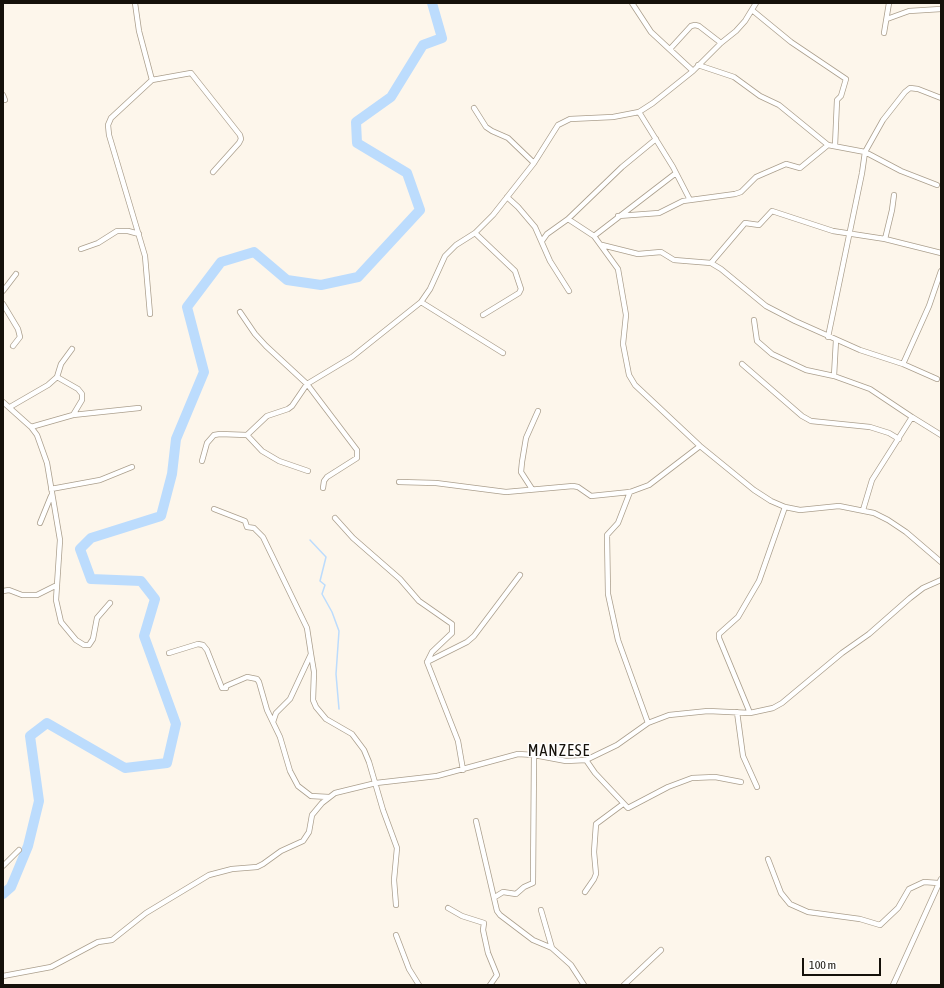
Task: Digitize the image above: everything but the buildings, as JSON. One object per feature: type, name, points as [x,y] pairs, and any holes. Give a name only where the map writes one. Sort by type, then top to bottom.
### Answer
[{"type":"street","points":[[135,3],[139,31],[152,80]]},
{"type":"street","points":[[632,3],[651,32],[692,71]]},
{"type":"street","points":[[202,461],[207,443],[214,435],[247,434],[267,416],[292,406],[307,384],[352,357],[421,302],[430,289],[445,256],[456,245],[475,233],[507,197],[534,163],[558,125],[570,119],[627,116],[640,112],[654,103],[698,66],[721,43],[736,32],[756,3]]},
{"type":"street","points":[[884,33],[889,3]]},
{"type":"street","points":[[887,19],[909,11],[941,9]]},
{"type":"street","points":[[752,10],[779,33],[846,79],[841,96],[837,100],[835,146]]},
{"type":"street","points":[[670,49],[691,26],[695,25],[700,26],[721,43]]},
{"type":"street","points":[[698,66],[734,77],[760,96],[778,105],[828,145],[864,152],[937,185]]},
{"type":"street","points":[[150,314],[145,256],[109,135],[108,124],[111,118],[152,80],[191,74],[240,135],[241,139],[213,172]]},
{"type":"street","points":[[828,337],[843,268],[848,234],[862,173],[864,152],[883,120],[905,92],[910,88],[918,89],[941,98]]},
{"type":"street","points":[[3,95],[5,100]]},
{"type":"street","points":[[474,108],[486,127],[508,138],[534,163]]},
{"type":"street","points":[[640,112],[690,200]]},
{"type":"street","points":[[542,241],[547,234],[568,219],[622,167],[656,138]]},
{"type":"street","points":[[618,216],[659,213],[690,200],[740,192],[756,177],[786,164],[800,168],[828,145]]},
{"type":"street","points":[[594,236],[618,216],[676,173]]},
{"type":"street","points":[[885,239],[894,195]]},
{"type":"street","points":[[507,197],[535,227],[550,261],[569,291]]},
{"type":"street","points":[[711,263],[745,223],[759,225],[772,211],[833,232],[885,239],[941,253]]},
{"type":"street","points":[[568,219],[594,236],[615,264],[620,277],[626,315],[623,344],[629,375],[636,385],[700,446],[754,490],[785,507],[800,510],[839,506],[863,510],[888,520],[906,532],[941,562]]},
{"type":"street","points":[[81,249],[98,243],[117,231],[128,231],[139,234]]},
{"type":"street","points":[[475,233],[515,271],[521,290],[519,293],[483,315]]},
{"type":"street","points":[[602,245],[638,254],[661,252],[674,260],[711,263],[722,269],[766,306],[828,337],[881,358],[903,364],[937,379]]},
{"type":"street","points":[[903,364],[929,306],[941,271]]},
{"type":"street","points":[[3,291],[16,274]]},
{"type":"street","points":[[421,302],[503,353]]},
{"type":"street","points":[[3,304],[18,329],[20,337],[14,346]]},
{"type":"street","points":[[240,312],[254,334],[307,384],[332,416],[358,454],[352,462],[335,470],[327,477],[324,481],[323,488]]},
{"type":"street","points":[[754,320],[757,341],[772,354],[806,370],[834,376],[870,389],[941,435]]},
{"type":"street","points":[[834,376],[836,340]]},
{"type":"street","points":[[10,407],[48,385],[57,377],[61,364],[72,349]]},
{"type":"street","points":[[742,364],[802,416],[811,421],[870,427],[889,433],[899,439]]},
{"type":"street","points":[[57,377],[78,389],[82,394],[81,401],[73,415]]},
{"type":"street","points":[[3,402],[38,435],[43,449],[60,540],[56,585],[58,611],[61,622],[71,635],[86,646],[89,645],[93,639],[96,618],[110,603]]},
{"type":"street","points":[[31,427],[73,415],[140,408]]},
{"type":"street","points":[[532,489],[521,472],[526,438],[538,411]]},
{"type":"street","points":[[863,510],[872,480],[912,417]]},
{"type":"street","points":[[247,434],[262,451],[279,461],[308,471]]},
{"type":"street","points":[[399,482],[436,483],[506,492],[573,486],[578,487],[591,496],[630,492],[650,485],[700,446]]},
{"type":"street","points":[[51,489],[100,480],[132,467]]},
{"type":"street","points":[[630,492],[618,523],[607,535],[608,594],[618,640],[648,723]]},
{"type":"street","points":[[40,523],[51,496]]},
{"type":"street","points":[[750,713],[719,638],[719,634],[738,617],[759,581],[785,507]]},
{"type":"street","points":[[214,509],[245,521],[247,527],[254,528],[263,537],[307,628],[314,672],[314,700],[316,707],[326,719],[342,727],[359,742],[364,750],[397,848],[394,880],[396,905]]},
{"type":"street","points":[[335,518],[358,542],[400,578],[419,601],[452,624],[452,633],[432,652],[427,662],[458,741],[463,770]]},
{"type":"street","points":[[427,662],[462,645],[474,636],[520,575]]},
{"type":"street","points":[[3,976],[51,967],[98,942],[112,940],[146,913],[209,875],[232,869],[257,867],[263,864],[282,851],[303,841],[308,832],[312,815],[329,797],[335,793],[376,783],[437,776],[518,754],[534,755],[566,761],[586,760],[617,745],[648,723],[669,715],[708,711],[750,713],[762,712],[782,703],[842,653],[869,634],[910,598],[923,588],[941,580]]},
{"type":"street","points":[[3,591],[9,590],[22,595],[37,595],[56,585]]},
{"type":"street","points":[[169,653],[198,644],[203,645],[208,650],[222,688],[226,688],[226,686],[247,677],[257,680],[273,724],[280,736],[290,771],[298,786],[311,796],[329,797]]},
{"type":"street","points":[[273,724],[274,716],[290,698],[311,654]]},
{"type":"street","points":[[737,712],[743,756],[757,787]]},
{"type":"street","points":[[495,897],[503,892],[516,894],[524,887],[533,883],[534,755]]},
{"type":"street","points":[[586,760],[595,773],[628,808],[631,808],[668,787],[692,778],[715,777],[740,782]]},
{"type":"street","points":[[585,892],[594,880],[596,874],[594,852],[596,824],[623,804]]},
{"type":"street","points":[[476,820],[489,880],[500,915],[533,940],[552,948],[571,965],[584,985]]},
{"type":"street","points":[[3,866],[18,850]]},
{"type":"street","points":[[768,859],[781,893],[790,904],[808,912],[860,919],[880,925],[898,908],[909,889],[924,882],[940,881],[893,985]]},
{"type":"street","points":[[448,908],[462,916],[484,923],[483,930],[488,953],[497,975],[490,985]]},
{"type":"street","points":[[541,910],[552,948]]},
{"type":"street","points":[[396,935],[409,970],[419,985]]},
{"type":"street","points":[[624,985],[661,950]]},
{"type":"waterway","points":[[3,894],[11,887],[28,846],[39,801],[30,736],[47,723],[125,768],[167,763],[176,724],[144,636],[155,599],[141,581],[91,579],[80,549],[91,538],[161,516],[172,474],[176,439],[204,372],[187,307],[221,262],[254,252],[287,280],[321,285],[358,277],[420,210],[407,173],[357,143],[356,122],[391,97],[423,45],[442,38],[432,3]]},
{"type":"waterway","points":[[310,540],[326,557],[320,581],[325,585],[322,594],[332,612],[339,631],[336,674],[339,709]]},
{"type":"district","name":"MANZESE","points":[[559,751]]}]
